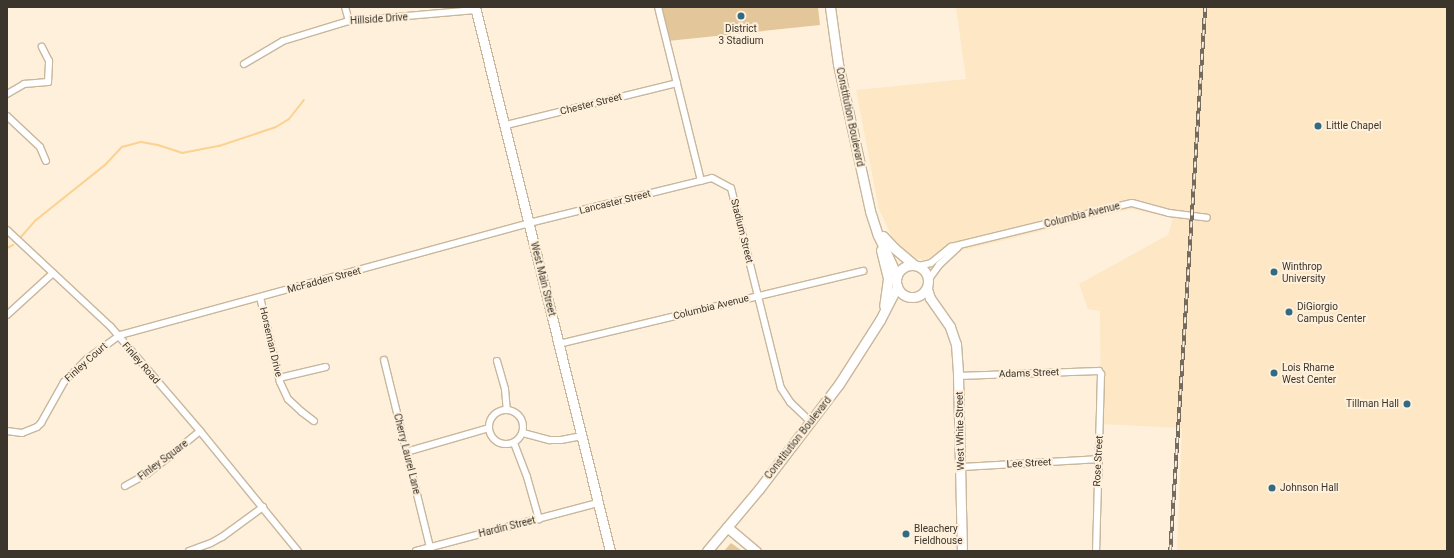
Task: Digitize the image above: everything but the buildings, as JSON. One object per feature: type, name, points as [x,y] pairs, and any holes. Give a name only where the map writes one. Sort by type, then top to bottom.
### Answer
[{"type":"street","points":[[345,7],[349,20]]},
{"type":"street","points":[[658,7],[701,181]]},
{"type":"street","name":"Constitution Boulevard","points":[[707,551],[760,488],[840,384],[881,318],[897,286],[897,276],[878,235],[875,225],[854,141],[838,64],[830,7]]},
{"type":"street","name":"Hillside Drive","points":[[244,64],[288,39],[349,20],[476,9]]},
{"type":"street","name":"West Main Street","points":[[476,9],[506,125],[610,551]]},
{"type":"street","points":[[7,94],[24,84],[48,82],[48,60],[42,47]]},
{"type":"street","name":"Chester Street","points":[[506,125],[676,83]]},
{"type":"street","points":[[7,116],[40,147],[46,160]]},
{"type":"street","name":"Stadium Street","points":[[701,181],[712,178],[730,188],[781,388],[790,402],[811,422]]},
{"type":"street","name":"Lancaster Street","points":[[529,223],[701,181]]},
{"type":"street","name":"Columbia Avenue","points":[[916,266],[931,263],[951,248],[1132,203],[1169,213],[1208,218]]},
{"type":"street","name":"McFadden Street","points":[[118,336],[529,223]]},
{"type":"street","name":"Constitution Boulevard","points":[[875,225],[894,248],[927,274],[929,279]]},
{"type":"street","name":"Finley Road","points":[[7,230],[118,336],[200,431],[298,551]]},
{"type":"street","points":[[878,235],[888,279],[881,318]]},
{"type":"street","name":"Columbia Avenue","points":[[929,279],[939,265],[958,247]]},
{"type":"street","points":[[897,276],[904,268],[916,266]]},
{"type":"street","name":"Columbia Avenue","points":[[559,344],[863,271]]},
{"type":"street","points":[[7,315],[53,273]]},
{"type":"street","points":[[927,289],[929,279]]},
{"type":"street","points":[[897,286],[903,295],[912,297]]},
{"type":"street","name":"Constitution Boulevard","points":[[881,318],[898,301],[923,294],[927,289]]},
{"type":"street","name":"West White Street","points":[[927,289],[930,298],[943,314],[950,327],[956,344],[962,551]]},
{"type":"street","name":"West White Street","points":[[912,297],[927,301],[943,314]]},
{"type":"street","name":"Horseman Drive","points":[[260,298],[279,378],[288,399],[314,421]]},
{"type":"street","name":"Finley Court","points":[[7,431],[22,432],[37,427],[44,419],[60,388],[73,372],[118,336]]},
{"type":"street","name":"Cherry Laurel Lane","points":[[384,360],[431,549]]},
{"type":"street","points":[[497,361],[505,388],[507,410]]},
{"type":"street","points":[[279,378],[326,367]]},
{"type":"street","name":"Adams Street","points":[[958,376],[1099,371]]},
{"type":"street","name":"Rose Street","points":[[1096,551],[1101,374],[1099,371]]},
{"type":"street","points":[[507,410],[517,414],[522,419],[523,432],[514,442],[501,444],[491,435],[489,428],[493,416],[498,412],[507,410]]},
{"type":"street","points":[[406,452],[489,428]]},
{"type":"street","name":"Finley Square","points":[[125,486],[166,459],[200,431]]},
{"type":"street","points":[[523,432],[550,440],[561,440],[582,436]]},
{"type":"street","points":[[514,442],[527,477],[539,519]]},
{"type":"street","name":"Lee Street","points":[[960,466],[1098,459]]},
{"type":"street","name":"Hardin Street","points":[[416,551],[431,549],[598,504]]},
{"type":"street","points":[[189,551],[211,543],[222,537],[263,507]]},
{"type":"street","points":[[727,527],[756,551]]},
{"type":"shaded area","name":"District 3 Stadium","points":[[661,7],[818,7],[820,25],[668,41]]},
{"type":"shaded area","name":"Winthrop University","points":[[956,7],[1447,7],[1447,551],[1177,551],[1182,428],[1101,424],[1100,311],[1088,309],[1079,284],[1168,235],[1173,218],[1131,209],[923,260],[911,257],[902,250],[892,237],[879,209],[856,90],[966,79]]},
{"type":"shaded area","points":[[731,543],[742,551],[724,551]]},
{"type":"waterway","points":[[21,237],[36,220],[105,165],[122,147],[141,142],[158,145],[182,153],[219,146],[276,127],[289,119],[304,100]]},
{"type":"waterway","points":[[7,248],[13,245]]},
{"type":"railway","points":[[1170,551],[1205,7]]},
{"type":"place","name":"District 3 Stadium","points":[[741,16]]},
{"type":"place","name":"Little Chapel","points":[[1318,126]]},
{"type":"place","name":"Winthrop University","points":[[1274,272]]},
{"type":"place","name":"DiGiorgio Campus Center","points":[[1289,312]]},
{"type":"place","name":"Lois Rhame West Center","points":[[1274,373]]},
{"type":"place","name":"Tillman Hall","points":[[1407,404]]},
{"type":"place","name":"Johnson Hall","points":[[1272,488]]},
{"type":"place","name":"Bleachery Fieldhouse","points":[[906,534]]}]
